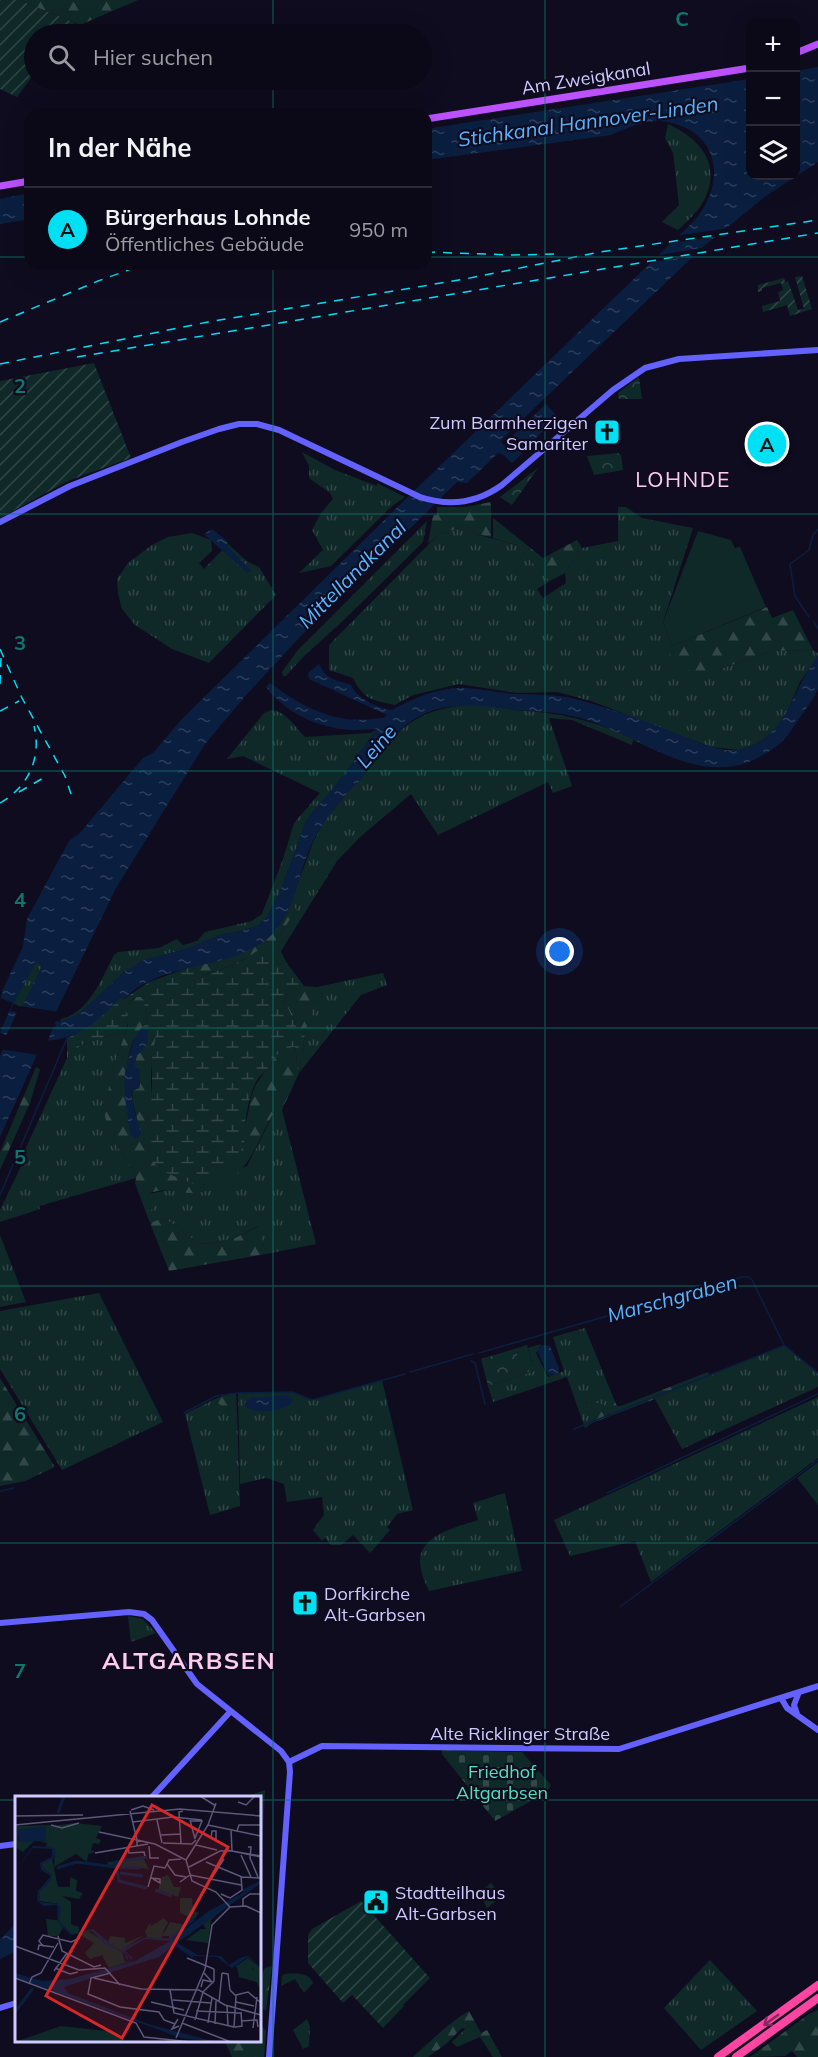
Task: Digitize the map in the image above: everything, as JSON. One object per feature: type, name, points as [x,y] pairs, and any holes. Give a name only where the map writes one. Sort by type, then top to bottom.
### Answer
[{"type":"highway","points":[[718,2057],[818,1986]]},
{"type":"highway","points":[[736,2057],[818,1998]]},
{"type":"highway","points":[[772,2032],[818,2007]]},
{"type":"main road","points":[[800,51],[818,44]]},
{"type":"main road","name":"Am Zweigkanal","points":[[432,118],[746,69]]},
{"type":"main road","points":[[0,186],[24,182]]},
{"type":"street","points":[[0,522],[44,498],[117,468],[219,429],[239,424],[263,425],[279,430],[408,492],[440,503],[463,502],[494,491],[614,390],[645,368],[679,359],[818,350]]},
{"type":"street","points":[[0,1623],[129,1612],[144,1614],[156,1624],[193,1681],[281,1751],[289,1762],[269,2057]]},
{"type":"street","name":"Alte Ricklinger Straße","points":[[289,1762],[322,1746],[619,1749],[818,1686]]},
{"type":"street","points":[[797,1715],[794,1705],[799,1692]]},
{"type":"street","points":[[781,1698],[787,1708],[818,1730]]},
{"type":"street","points":[[152,1796],[230,1712]]},
{"type":"street","points":[[0,1846],[15,1844]]},
{"type":"street","points":[[0,2008],[15,2003]]},
{"type":"green space","points":[[0,0],[19,0],[75,23],[24,24],[24,88],[17,97],[0,89]]},
{"type":"green space","points":[[19,0],[138,0],[82,24]]},
{"type":"green space","points":[[668,124],[690,137],[699,146],[709,165],[711,177],[709,189],[701,206],[678,230],[662,222],[679,205],[673,153],[665,138]]},
{"type":"green space","points":[[802,276],[812,309],[790,316],[787,305],[763,312],[762,306],[780,301],[778,292],[783,290],[781,283],[762,288],[762,291],[758,292],[758,285],[784,278],[785,282],[788,281],[798,310],[804,309],[795,277]]},
{"type":"green space","points":[[94,363],[131,458],[68,481],[0,518],[0,381]]},
{"type":"green space","points":[[639,377],[642,399],[619,399],[618,393]]},
{"type":"green space","points":[[302,452],[335,470],[377,486],[377,483],[405,497],[391,507],[331,566],[299,573],[323,550],[312,530],[321,513],[333,499],[330,493],[309,478],[309,466]]},
{"type":"green space","points":[[618,453],[621,455],[623,470],[594,475],[587,456]]},
{"type":"green space","points":[[538,468],[512,505],[500,497]]},
{"type":"green space","points":[[491,502],[491,537],[476,534],[467,525],[438,535],[428,544],[433,515],[437,515],[437,507],[466,507]]},
{"type":"green space","points":[[618,507],[626,507],[642,518],[693,528],[663,622],[672,646],[668,652],[717,670],[772,651],[813,650],[818,653],[800,682],[786,714],[767,737],[754,745],[739,750],[711,747],[591,701],[557,692],[516,693],[459,684],[413,695],[395,705],[370,698],[361,691],[353,678],[329,670],[329,645],[438,535],[467,525],[476,534],[516,545],[550,581],[537,589],[543,598],[566,583],[565,573],[582,548],[618,541]]},
{"type":"green space","points":[[493,518],[543,558],[577,540],[582,548],[565,573],[550,581],[516,545],[493,538]]},
{"type":"green space","points":[[427,521],[423,542],[286,676],[283,676],[282,672],[297,651]]},
{"type":"green space","points":[[698,531],[731,540],[735,548],[740,547],[766,607],[672,646],[663,622]]},
{"type":"green space","points":[[192,533],[211,540],[212,551],[199,563],[204,569],[228,544],[248,562],[259,567],[276,595],[209,663],[172,649],[135,625],[122,609],[118,594],[117,579],[128,563],[152,545],[168,537]]},
{"type":"green space","points":[[767,607],[772,618],[793,610],[813,650],[772,651],[701,674],[681,668],[668,652],[672,646]]},
{"type":"green space","points":[[466,705],[541,712],[581,720],[633,738],[632,745],[572,720],[549,718],[572,786],[553,793],[548,782],[438,835],[411,794],[359,838],[337,861],[281,951],[276,941],[296,910],[292,900],[313,842],[325,820],[353,786],[359,782],[391,739],[402,729],[429,713]]},
{"type":"green space","points":[[271,710],[286,716],[305,737],[371,733],[377,729],[336,785],[307,819],[280,892],[266,918],[259,925],[245,930],[223,934],[186,949],[144,960],[124,972],[79,1014],[60,1022],[61,1019],[79,1010],[87,1002],[114,955],[118,952],[159,948],[177,939],[183,945],[197,941],[205,932],[252,921],[262,914],[294,823],[320,793],[243,756],[227,759],[264,713]]},
{"type":"green space","points":[[292,900],[296,910],[276,941],[286,962],[279,964],[270,951],[245,958],[236,964],[204,975],[198,973],[193,966],[239,954],[264,939],[284,916]]},
{"type":"green space","points":[[264,947],[270,951],[279,964],[286,962],[304,986],[290,991],[284,1000],[297,1028],[306,1028],[299,1073],[295,1047],[278,1053],[254,1087],[247,1112],[244,1144],[238,1155],[211,1182],[203,1185],[192,1183],[162,1170],[155,1165],[150,1154],[151,1061],[157,1029],[154,1026],[148,1031],[146,1047],[137,1055],[134,1066],[140,1069],[140,1088],[131,1091],[134,1112],[142,1133],[136,1139],[130,1135],[125,1071],[135,1036],[147,1022],[141,997],[135,997],[127,1006],[127,1029],[81,1045],[67,1058],[67,1038],[95,1021],[120,998],[124,999],[149,982],[193,966],[198,973],[205,975],[236,964]]},
{"type":"green space","points":[[36,962],[41,964],[41,968],[22,1008],[13,1003]]},
{"type":"green space","points":[[383,973],[387,985],[361,995],[299,1073],[306,1028],[312,1019],[312,1004],[323,996],[317,987]]},
{"type":"green space","points":[[304,986],[317,987],[323,996],[312,1004],[312,1019],[306,1028],[297,1028],[284,1000],[290,991]]},
{"type":"green space","points":[[135,997],[141,997],[144,1001],[147,1022],[132,1042],[125,1079],[126,1097],[142,1133],[133,1104],[133,1075],[137,1055],[146,1047],[148,1031],[154,1026],[157,1029],[151,1059],[151,1155],[166,1172],[204,1185],[216,1177],[231,1163],[244,1143],[243,1132],[254,1089],[276,1056],[284,1049],[295,1046],[299,1073],[285,1103],[272,1116],[247,1163],[239,1172],[218,1187],[203,1192],[162,1191],[148,1194],[154,1209],[145,1210],[131,1166],[109,1135],[105,1116],[111,1073],[128,1026],[125,1012]]},
{"type":"green space","points":[[127,1029],[111,1073],[109,1135],[131,1166],[136,1178],[39,1206],[40,1209],[0,1222],[0,1210],[25,1158],[24,1152],[67,1058],[81,1045]]},
{"type":"green space","points":[[36,1067],[40,1069],[30,1103],[0,1170],[0,1152]]},
{"type":"green space","points":[[284,1105],[282,1110],[316,1244],[266,1254],[258,1226],[235,1238],[209,1244],[197,1243],[181,1229],[163,1218],[150,1223],[145,1210],[153,1209],[148,1194],[170,1190],[187,1193],[247,1166],[274,1113]]},
{"type":"green space","points":[[163,1218],[181,1229],[197,1243],[209,1244],[235,1238],[259,1226],[266,1254],[169,1271],[150,1223]]},
{"type":"green space","points":[[0,1235],[26,1302],[0,1307]]},
{"type":"green space","points":[[99,1293],[163,1422],[62,1470],[0,1369],[0,1311]]},
{"type":"green space","points":[[585,1328],[615,1402],[611,1410],[599,1403],[587,1411],[592,1423],[585,1428],[567,1377],[493,1402],[488,1386],[534,1371],[528,1348],[541,1344],[536,1353],[548,1377],[564,1371],[553,1337]]},
{"type":"green space","points":[[527,1345],[534,1371],[488,1386],[481,1359]]},
{"type":"green space","points":[[784,1345],[818,1373],[818,1387],[682,1449],[655,1399]]},
{"type":"green space","points":[[527,1347],[533,1369],[523,1372],[516,1351]]},
{"type":"green space","points":[[708,1372],[710,1378],[592,1423],[587,1411],[590,1404],[599,1403],[611,1409],[615,1402],[617,1406],[621,1406]]},
{"type":"green space","points":[[0,1378],[55,1467],[25,1481],[0,1486]]},
{"type":"green space","points":[[382,1380],[413,1510],[397,1514],[387,1527],[390,1530],[370,1553],[353,1535],[341,1545],[331,1545],[325,1538],[322,1541],[313,1530],[324,1515],[322,1497],[287,1502],[284,1484],[266,1478],[240,1484],[238,1393],[292,1392],[312,1400]]},
{"type":"green space","points":[[236,1393],[237,1415],[215,1399]]},
{"type":"green space","points":[[818,1397],[818,1458],[651,1582],[635,1541],[570,1556],[554,1520]]},
{"type":"green space","points":[[215,1399],[219,1404],[237,1414],[240,1506],[210,1515],[185,1414]]},
{"type":"green space","points":[[818,1462],[818,1505],[797,1478]]},
{"type":"green space","points":[[505,1493],[522,1571],[429,1591],[423,1578],[420,1558],[429,1541],[448,1530],[478,1520],[473,1503]]},
{"type":"green space","points":[[128,1616],[143,1619],[156,1633],[131,1642]]},
{"type":"green space","name":"Friedhof Altgarbsen","points":[[442,1750],[522,1752],[551,1785],[547,1792],[495,1821],[442,1754]]},
{"type":"green space","points":[[265,1790],[262,1850],[261,1796],[247,1796]]},
{"type":"green space","points":[[491,1883],[502,1896],[487,1908],[479,1892]]},
{"type":"green space","points":[[361,1901],[430,1978],[383,2028],[352,1995],[343,2003],[308,1963],[308,1935],[312,1929]]},
{"type":"green space","points":[[710,1960],[757,2011],[701,2050],[664,2008]]},
{"type":"green space","points":[[272,1966],[266,2011],[262,2008],[261,1997],[261,1974],[265,1968]]},
{"type":"green space","points":[[285,1974],[305,1975],[313,1983],[304,1993],[295,1979],[281,1986],[282,1976]]},
{"type":"green space","points":[[818,2010],[818,2057],[797,2057],[792,2051],[785,2056],[750,2057],[809,2014]]},
{"type":"green space","points":[[469,2011],[481,2033],[487,2030],[502,2057],[493,2057],[469,2025],[465,2029],[462,2028],[428,2057],[413,2057],[447,2026]]},
{"type":"green space","points":[[307,2019],[310,2027],[309,2046],[303,2049],[293,2030]]},
{"type":"green space","points":[[469,2025],[480,2037],[457,2047],[452,2042]]},
{"type":"green space","points":[[261,2026],[266,2031],[264,2057],[232,2057],[225,2042],[261,2042]]},
{"type":"water","points":[[818,67],[818,162],[800,174],[800,70]]},
{"type":"water","points":[[746,80],[746,180],[790,180],[766,196],[704,246],[501,440],[506,446],[510,438],[546,404],[558,417],[522,451],[522,454],[512,463],[498,453],[467,483],[457,482],[297,640],[247,694],[205,744],[116,888],[52,1020],[60,1022],[79,1014],[124,972],[144,960],[186,949],[223,934],[245,930],[259,925],[266,918],[280,892],[307,819],[336,785],[377,729],[340,729],[304,718],[274,697],[266,687],[270,683],[315,710],[335,717],[355,720],[384,718],[387,715],[309,679],[308,673],[319,664],[328,676],[351,685],[363,699],[392,710],[428,694],[456,688],[566,697],[624,714],[725,750],[745,748],[756,744],[777,726],[818,656],[818,688],[791,731],[780,744],[761,756],[738,765],[714,767],[668,756],[599,724],[565,714],[460,706],[437,709],[424,714],[392,738],[322,826],[308,853],[290,907],[276,930],[266,940],[232,957],[155,978],[124,999],[120,998],[86,1028],[67,1037],[43,1041],[0,1137],[0,1056],[9,1036],[0,1033],[0,1000],[23,947],[27,919],[69,841],[80,833],[143,758],[153,753],[182,719],[693,222],[704,208],[711,193],[714,178],[709,149],[687,128],[669,122],[647,122],[611,135],[432,159],[432,128]],"holes":[[[36,962],[41,964],[41,968],[19,1013],[10,1011]]]},
{"type":"water","points":[[24,194],[24,220],[0,224],[0,199]]},
{"type":"water","points":[[212,529],[226,540],[230,549],[252,571],[247,573],[204,534]]},
{"type":"water","points":[[141,1029],[148,1031],[146,1047],[137,1055],[134,1066],[140,1069],[140,1088],[131,1091],[134,1112],[142,1133],[136,1139],[130,1135],[125,1097],[125,1073],[133,1043]]},
{"type":"water","points":[[542,1345],[550,1346],[559,1369],[558,1373],[548,1375],[537,1350]]},
{"type":"water","points":[[287,1395],[293,1399],[290,1405],[273,1410],[254,1411],[244,1405],[251,1398]]},
{"type":"water","points":[[15,1925],[15,1952],[0,1959],[0,1939]]},
{"type":"pier","points":[[730,228],[720,236],[666,244],[674,236]]},
{"type":"pier","points":[[707,247],[699,255],[646,263],[654,256]]},
{"type":"pier","points":[[0,998],[13,1003],[0,1032]]},
{"type":"pier","points":[[20,1006],[59,1012],[49,1042],[44,1044],[39,1055],[0,1049]]},
{"type":"waterway","points":[[809,617],[795,596],[790,564],[809,550],[813,535],[818,529]]},
{"type":"waterway","points":[[814,622],[818,629]]},
{"type":"waterway","points":[[0,1195],[68,1036]]},
{"type":"waterway","name":"Marschgraben","points":[[479,1353],[748,1277],[752,1280],[784,1345],[818,1373]]},
{"type":"waterway","points":[[574,1429],[783,1346]]},
{"type":"waterway","name":"Marschgraben","points":[[410,1372],[473,1354]]},
{"type":"waterway","points":[[471,1361],[475,1363],[485,1404]]},
{"type":"waterway","name":"Marschgraben","points":[[240,1393],[292,1392],[312,1400],[405,1374]]},
{"type":"waterway","name":"Marschgraben","points":[[184,1413],[216,1396],[238,1393]]},
{"type":"waterway","points":[[607,1493],[818,1394]]},
{"type":"waterway","points":[[620,1607],[818,1460]]},
{"type":"waterway","name":"Marschgraben","points":[[0,1491],[14,1488]]},
{"type":"railway","points":[[0,364],[208,322],[465,279],[600,252],[818,220]]},
{"type":"railway","points":[[77,357],[818,233]]},
{"type":"railway","points":[[432,252],[555,254]]},
{"type":"railway","points":[[0,322],[128,270]]},
{"type":"railway","points":[[0,649],[22,698],[65,776],[71,794]]},
{"type":"railway","points":[[0,684],[1,658]]},
{"type":"railway","points":[[0,711],[19,701]]},
{"type":"railway","points":[[0,803],[18,789],[30,771],[36,749],[34,726]]},
{"type":"railway","points":[[19,792],[45,777]]},
{"type":"place","name":"Zum Barmherzigen Samariter","points":[[607,432]]},
{"type":"place","name":"Bürgerhaus Lohnde","points":[[767,444]]},
{"type":"place","name":"Dorfkirche Alt-Garbsen","points":[[305,1603]]},
{"type":"place","name":"Stadtteilhaus Alt-Garbsen","points":[[376,1902]]},
{"type":"district","name":"LOHNDE","points":[[683,479]]},
{"type":"district","name":"ALTGARBSEN","points":[[189,1660]]},
{"type":"water label","name":"Stichkanal Hannover-Linden","points":[[588,121]]},
{"type":"water label","name":"Mittellandkanal","points":[[352,574]]},
{"type":"water label","name":"Leine","points":[[376,746]]}]
